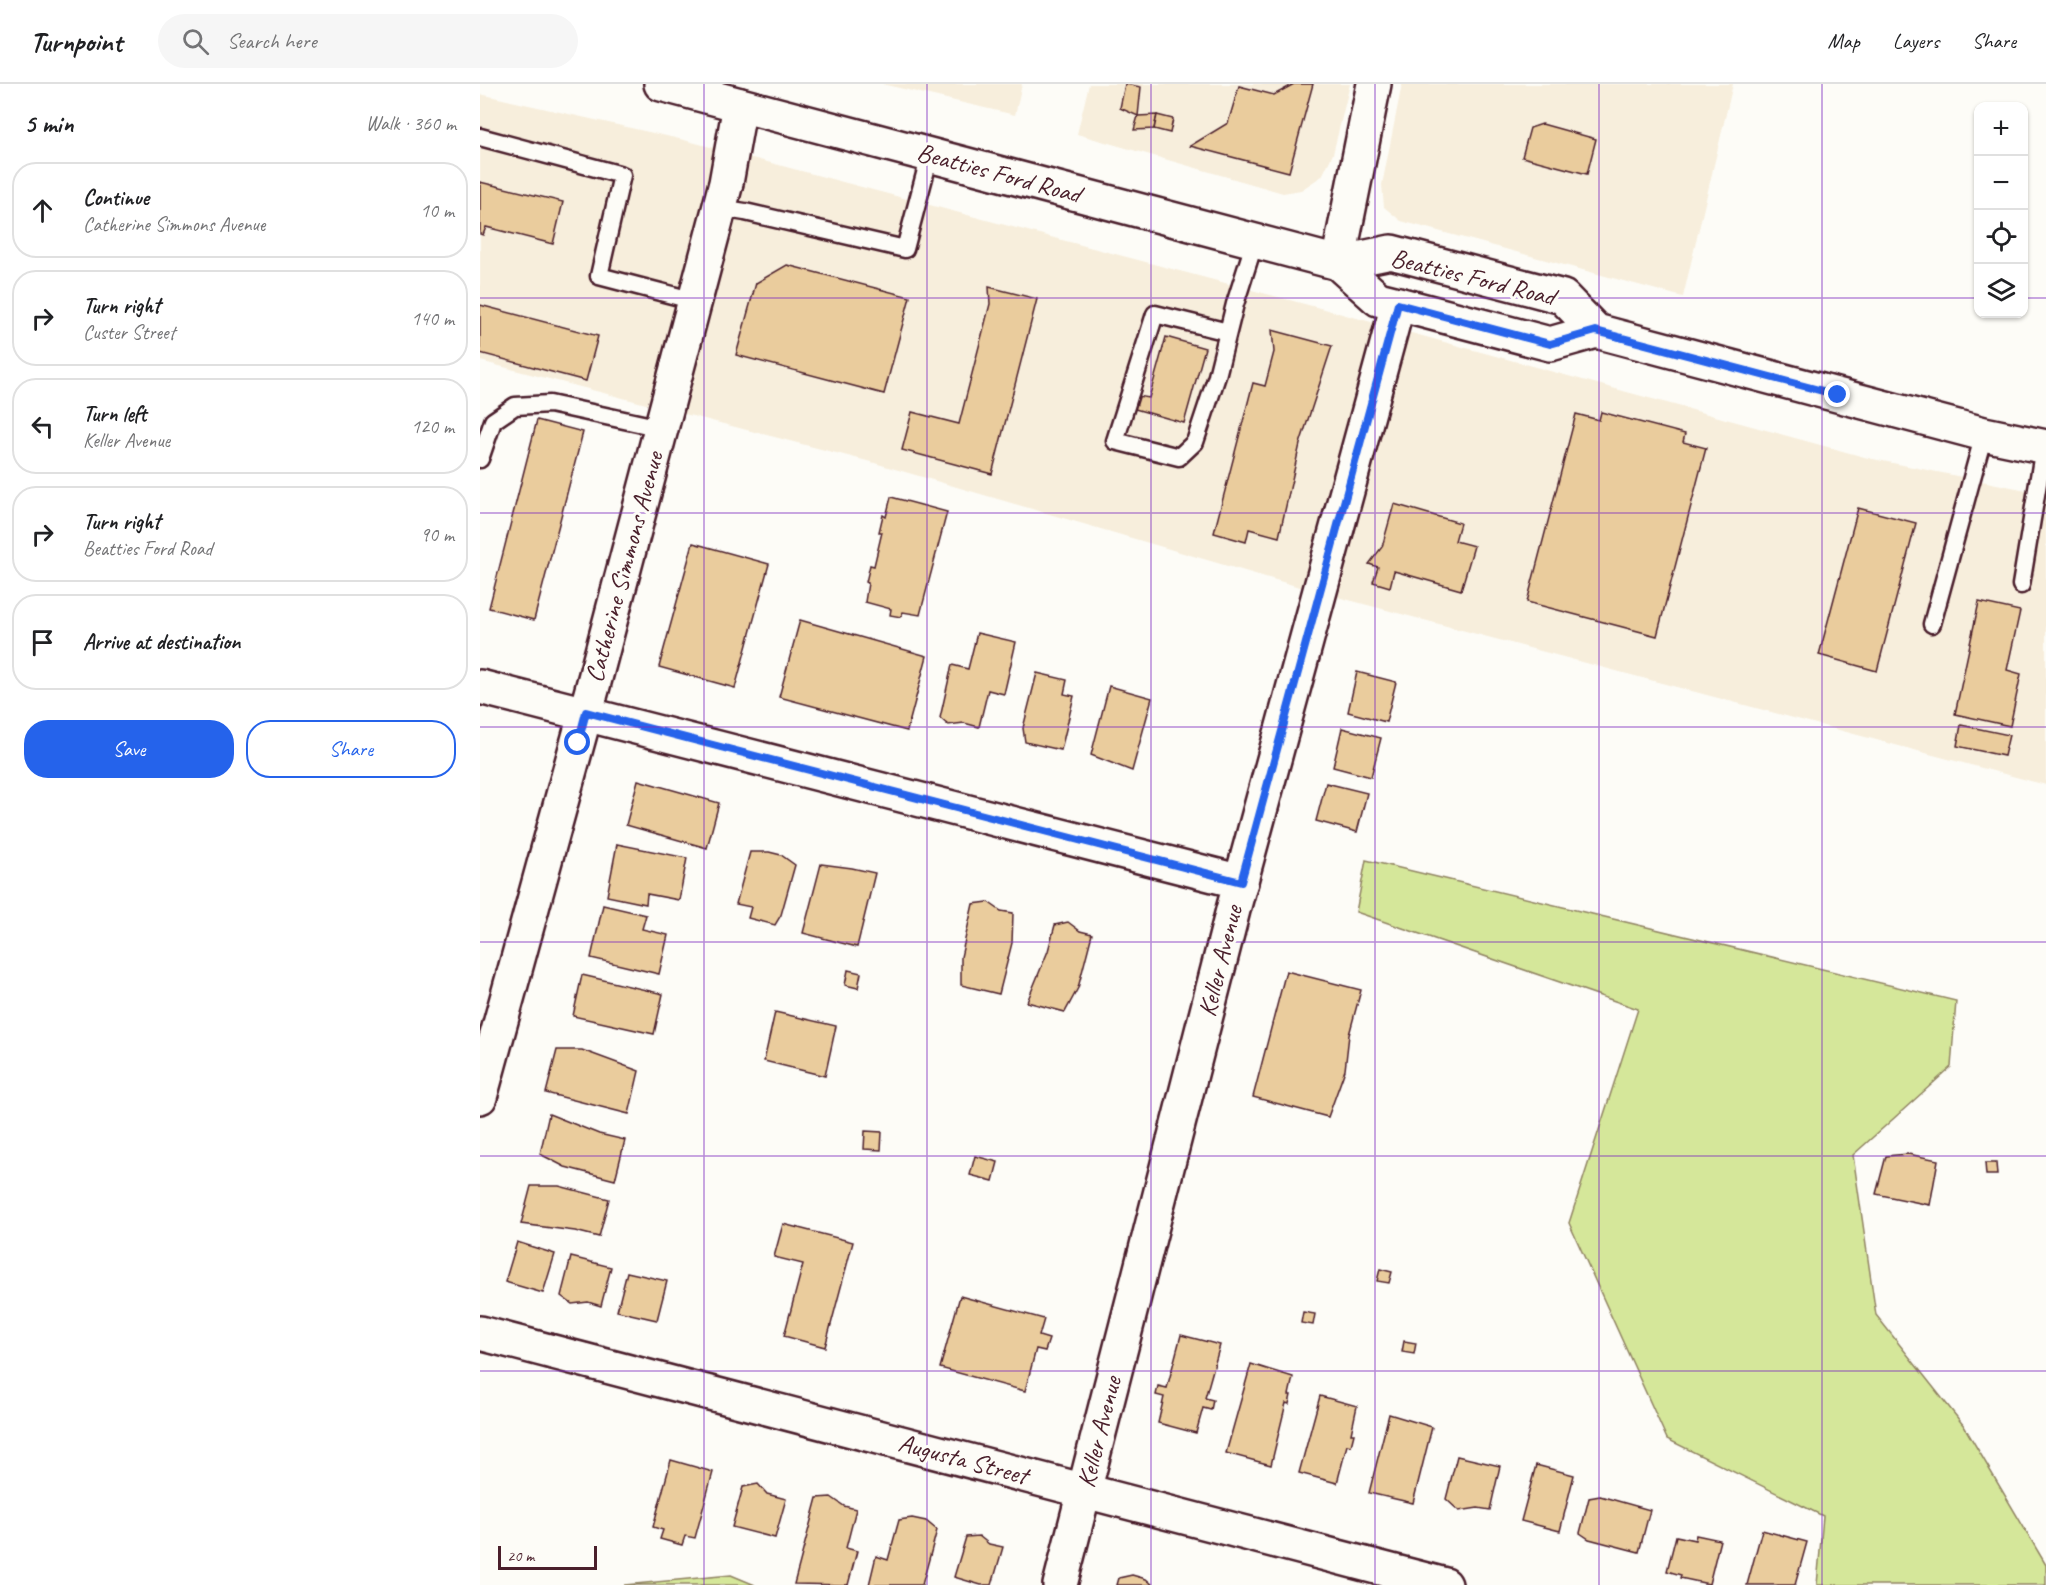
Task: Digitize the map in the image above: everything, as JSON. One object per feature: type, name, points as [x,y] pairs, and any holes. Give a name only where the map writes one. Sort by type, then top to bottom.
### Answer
[{"type":"street","name":"Beatties Ford Road","points":[[661,84],[742,94],[930,155],[1338,263],[1391,252],[1563,297],[1596,331],[1550,344],[1378,299],[1338,263]]},
{"type":"street","points":[[1338,263],[1374,84]]},
{"type":"street","name":"Catherine Simmons Avenue","points":[[480,1097],[586,712],[720,208],[730,168],[742,94]]},
{"type":"street","name":"Keller Avenue","points":[[1060,1585],[1241,882],[1398,304]]},
{"type":"street","points":[[1596,331],[1984,434],[2045,447]]},
{"type":"street","points":[[480,687],[586,712],[1241,882]]},
{"type":"street","name":"Augusta Street","points":[[480,1333],[1445,1585]]},
{"type":"lane","points":[[480,137],[622,175],[599,276],[695,301]]},
{"type":"lane","points":[[720,208],[905,249],[930,155]]},
{"type":"lane","points":[[1228,332],[1155,314],[1115,441],[1179,457],[1195,442],[1217,376],[1255,241]]},
{"type":"lane","points":[[480,459],[493,421],[515,406],[550,404],[661,428]]},
{"type":"lane","points":[[1932,624],[1984,434]]},
{"type":"lane","points":[[2021,585],[2045,447]]},
{"type":"shaded area","points":[[882,84],[1022,84],[1015,115]]},
{"type":"shaded area","points":[[1089,84],[1350,84],[1333,154],[1322,176],[1301,190],[1283,193],[1077,134]]},
{"type":"shaded area","points":[[1402,84],[1733,84],[1683,297],[1401,221],[1384,207],[1382,185]]},
{"type":"shaded area","points":[[480,94],[684,140],[1331,311],[1868,458],[2046,494],[2046,785],[1296,586],[871,462],[480,361]]},
{"type":"green space","points":[[1366,860],[1956,1001],[1951,1067],[1853,1155],[1876,1315],[1964,1426],[2046,1565],[2046,1585],[1817,1585],[1823,1516],[1667,1439],[1569,1223],[1638,1009],[1356,912]]},
{"type":"green space","points":[[731,1575],[755,1585],[624,1585]]},
{"type":"building","points":[[1125,84],[1141,87],[1138,116],[1120,108]]},
{"type":"building","points":[[1294,84],[1313,84],[1289,172],[1190,146],[1228,123],[1239,86],[1274,95]]},
{"type":"building","points":[[1157,115],[1154,129],[1134,130],[1138,116]]},
{"type":"building","points":[[1157,115],[1173,119],[1170,133],[1154,129]]},
{"type":"building","points":[[1542,124],[1596,139],[1587,174],[1522,157],[1530,128]]},
{"type":"building","points":[[480,182],[563,202],[553,244],[486,227],[483,235],[480,234]]},
{"type":"building","points":[[787,265],[910,297],[884,394],[736,355],[756,283]]},
{"type":"building","points":[[989,287],[1037,299],[992,474],[902,450],[912,412],[959,424],[990,304]]},
{"type":"building","points":[[480,305],[598,336],[586,381],[480,353]]},
{"type":"building","points":[[1272,330],[1332,346],[1300,444],[1279,537],[1249,529],[1246,542],[1214,533],[1253,383],[1265,386],[1274,352]]},
{"type":"building","points":[[1166,337],[1205,348],[1184,423],[1135,409],[1138,396],[1149,398]]},
{"type":"building","points":[[1601,412],[1685,434],[1683,442],[1706,448],[1657,636],[1527,602],[1576,414],[1599,420]]},
{"type":"building","points":[[537,420],[583,432],[534,620],[489,608]]},
{"type":"building","points":[[891,497],[947,512],[920,615],[903,612],[901,617],[890,615],[891,609],[865,602],[870,565],[874,566],[882,532],[879,532],[883,515],[886,517]]},
{"type":"building","points":[[1394,504],[1460,523],[1455,541],[1474,546],[1461,590],[1394,571],[1390,587],[1373,582],[1378,567],[1369,564],[1382,547]]},
{"type":"building","points":[[1858,508],[1916,523],[1877,671],[1819,655]]},
{"type":"building","points":[[693,543],[769,564],[735,688],[659,667]]},
{"type":"building","points":[[1979,602],[2020,611],[2007,670],[2021,674],[2010,726],[1955,714]]},
{"type":"building","points":[[800,620],[927,656],[907,731],[779,697]]},
{"type":"building","points":[[977,633],[1016,642],[1004,694],[988,690],[979,727],[964,723],[948,725],[940,718],[952,665],[968,669]]},
{"type":"building","points":[[1357,672],[1396,682],[1386,722],[1348,712]]},
{"type":"building","points":[[1037,673],[1067,680],[1064,694],[1074,696],[1061,750],[1025,742],[1023,728]]},
{"type":"building","points":[[1109,686],[1152,698],[1132,771],[1091,755]]},
{"type":"building","points":[[1961,725],[2009,735],[2004,756],[1957,746]]},
{"type":"building","points":[[1342,728],[1381,738],[1371,777],[1333,767]]},
{"type":"building","points":[[638,780],[719,803],[707,848],[626,825]]},
{"type":"building","points":[[1326,783],[1367,793],[1357,832],[1316,821]]},
{"type":"building","points":[[617,844],[687,858],[679,900],[647,894],[646,904],[607,896]]},
{"type":"building","points":[[750,852],[769,852],[781,855],[795,865],[781,915],[775,925],[748,918],[751,907],[736,904]]},
{"type":"building","points":[[821,864],[875,873],[857,947],[803,933]]},
{"type":"building","points":[[988,902],[1001,911],[1013,913],[1012,943],[999,994],[961,985],[961,957],[973,904]]},
{"type":"building","points":[[603,905],[646,915],[642,929],[668,935],[659,974],[591,958]]},
{"type":"building","points":[[1068,922],[1080,931],[1092,934],[1078,988],[1065,1012],[1027,1002],[1048,951],[1055,925]]},
{"type":"building","points":[[848,970],[861,973],[858,988],[845,985]]},
{"type":"building","points":[[1286,971],[1361,990],[1349,1035],[1345,1070],[1328,1117],[1253,1097]]},
{"type":"building","points":[[582,975],[663,994],[654,1034],[573,1016]]},
{"type":"building","points":[[775,1012],[836,1026],[825,1076],[764,1061]]},
{"type":"building","points":[[557,1050],[582,1050],[639,1071],[629,1114],[546,1093]]},
{"type":"building","points":[[549,1114],[599,1134],[625,1140],[615,1180],[565,1167],[540,1154]]},
{"type":"building","points":[[865,1131],[882,1132],[881,1150],[864,1149]]},
{"type":"building","points":[[1908,1154],[1938,1160],[1930,1205],[1876,1194],[1886,1156]]},
{"type":"building","points":[[975,1156],[998,1162],[993,1181],[970,1175]]},
{"type":"building","points":[[1985,1163],[1996,1163],[1997,1175],[1986,1175]]},
{"type":"building","points":[[531,1186],[559,1186],[609,1199],[599,1237],[575,1231],[521,1224]]},
{"type":"building","points":[[783,1224],[853,1242],[825,1347],[784,1336],[803,1264],[774,1257]]},
{"type":"building","points":[[517,1242],[555,1254],[543,1293],[505,1282]]},
{"type":"building","points":[[571,1257],[611,1267],[601,1306],[588,1302],[572,1304],[561,1296]]},
{"type":"building","points":[[1380,1269],[1392,1272],[1389,1283],[1377,1281]]},
{"type":"building","points":[[627,1272],[667,1281],[657,1320],[617,1311]]},
{"type":"building","points":[[960,1296],[1044,1319],[1039,1336],[1049,1339],[1045,1351],[1036,1349],[1025,1391],[940,1368]]},
{"type":"building","points":[[1303,1312],[1315,1314],[1313,1325],[1301,1323]]},
{"type":"building","points":[[1181,1335],[1220,1345],[1205,1398],[1213,1400],[1211,1410],[1203,1408],[1196,1433],[1158,1423],[1164,1397],[1156,1395],[1158,1386],[1167,1388]]},
{"type":"building","points":[[1404,1341],[1416,1343],[1414,1354],[1402,1352]]},
{"type":"building","points":[[1251,1364],[1293,1377],[1289,1404],[1286,1403],[1271,1465],[1226,1453]]},
{"type":"building","points":[[1320,1396],[1357,1406],[1351,1446],[1347,1445],[1337,1483],[1299,1473]]},
{"type":"building","points":[[1389,1414],[1432,1427],[1413,1503],[1369,1493]]},
{"type":"building","points":[[1457,1456],[1500,1466],[1490,1510],[1478,1508],[1459,1511],[1446,1499]]},
{"type":"building","points":[[671,1460],[713,1472],[695,1538],[685,1536],[682,1545],[660,1539],[663,1530],[653,1527]]},
{"type":"building","points":[[1536,1465],[1574,1475],[1560,1531],[1521,1521]]},
{"type":"building","points":[[758,1484],[767,1494],[786,1499],[775,1538],[732,1527],[743,1487]]},
{"type":"building","points":[[1600,1496],[1650,1510],[1639,1552],[1589,1539],[1580,1533],[1589,1498]]},
{"type":"building","points":[[831,1497],[844,1506],[856,1509],[846,1548],[857,1551],[848,1585],[794,1584],[817,1498]]},
{"type":"building","points":[[912,1518],[926,1521],[937,1530],[922,1585],[869,1585],[876,1556],[888,1560],[899,1520]]},
{"type":"building","points":[[1762,1530],[1807,1542],[1795,1585],[1747,1585]]},
{"type":"building","points":[[1696,1535],[1720,1540],[1709,1584],[1680,1578],[1681,1575],[1667,1571],[1676,1536],[1695,1540]]},
{"type":"building","points":[[979,1536],[989,1544],[1003,1547],[992,1585],[981,1585],[954,1577],[966,1537]]},
{"type":"building","points":[[1132,1575],[1146,1579],[1153,1585],[1117,1585],[1119,1578]]},
{"type":"route","points":[[578,743],[586,712],[1241,882],[1398,304],[1550,344],[1596,331],[1838,395]]}]
